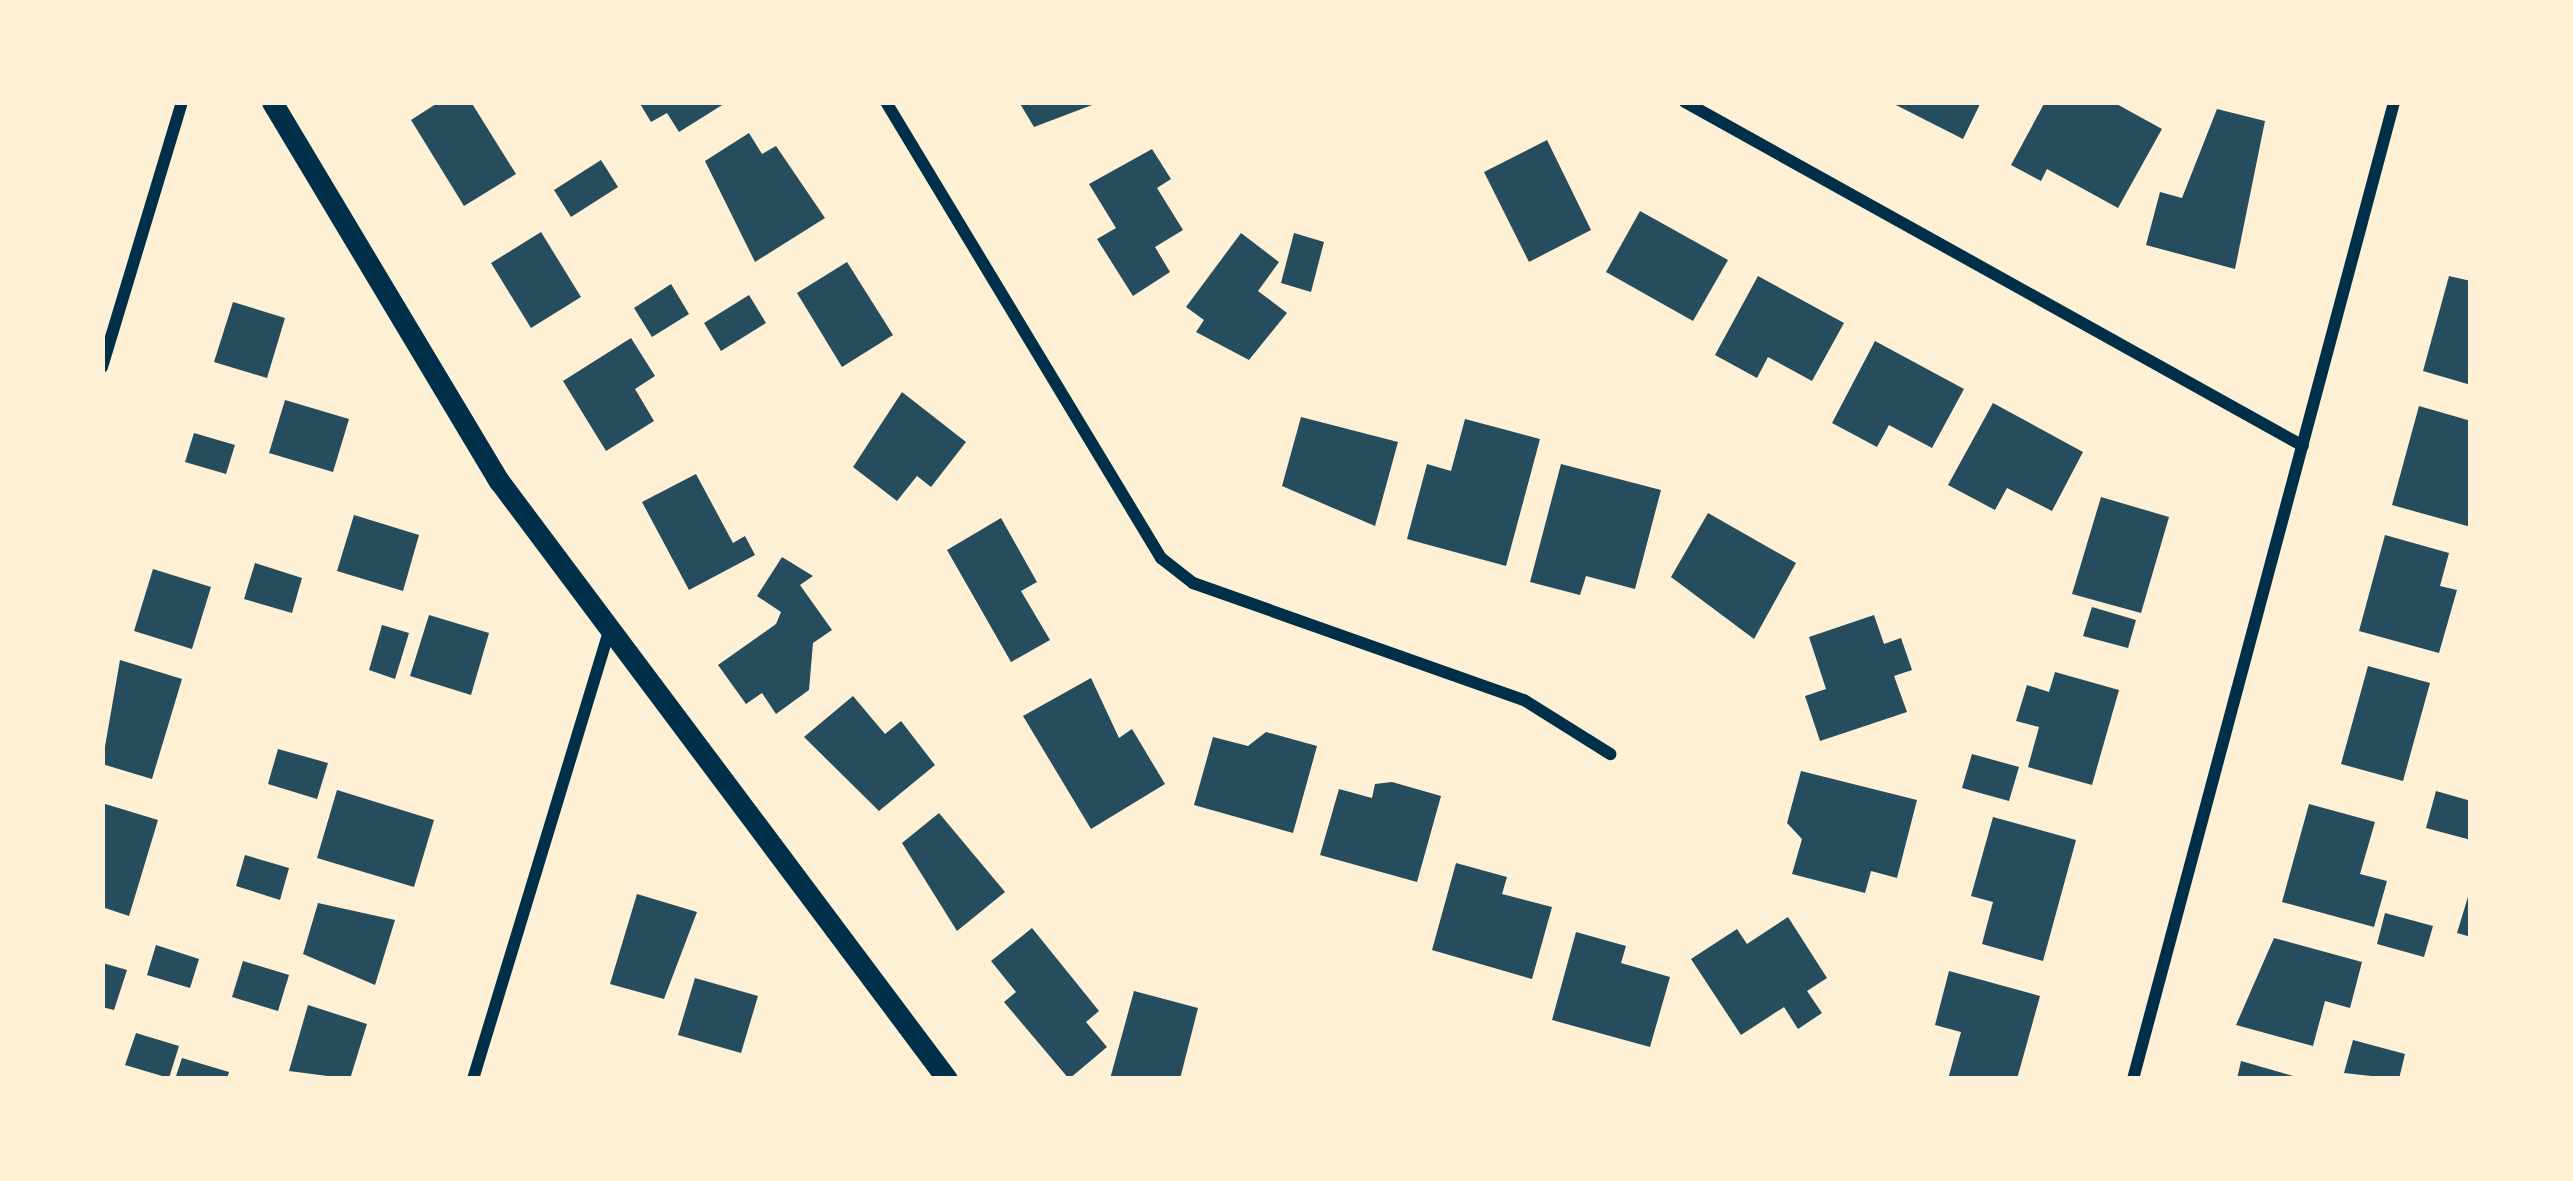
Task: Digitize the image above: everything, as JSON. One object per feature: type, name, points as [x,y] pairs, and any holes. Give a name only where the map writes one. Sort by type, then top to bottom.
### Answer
[{"type":"street","points":[[102,367],[182,102]]},
{"type":"street","points":[[272,102],[500,481],[608,634],[946,1079]]},
{"type":"street","points":[[886,102],[1161,558],[1193,583],[1524,700],[1610,754]]},
{"type":"street","points":[[1685,102],[2302,446]]},
{"type":"street","points":[[2133,1079],[2394,102]]},
{"type":"street","points":[[473,1079],[608,634]]},
{"type":"building","points":[[439,102],[471,102],[516,174],[464,206],[411,120]]},
{"type":"building","points":[[639,102],[727,102],[679,132],[667,113],[651,122]]},
{"type":"building","points":[[1019,102],[1100,102],[1034,127]]},
{"type":"building","points":[[1890,102],[1981,102],[1963,139]]},
{"type":"building","points":[[2045,102],[2113,102],[2162,129],[2118,208],[2047,169],[2041,181],[2011,165]]},
{"type":"building","points":[[2217,109],[2265,121],[2235,269],[2146,245],[2160,192],[2182,198]]},
{"type":"building","points":[[749,133],[762,154],[776,146],[825,218],[755,262],[705,161]]},
{"type":"building","points":[[1547,140],[1591,230],[1529,262],[1484,172]]},
{"type":"building","points":[[1152,149],[1171,179],[1157,188],[1183,230],[1155,247],[1170,272],[1133,296],[1097,239],[1116,228],[1089,184]]},
{"type":"building","points":[[601,160],[618,187],[571,217],[554,190]]},
{"type":"building","points":[[1640,211],[1728,260],[1693,321],[1606,272]]},
{"type":"building","points":[[541,232],[581,297],[531,328],[491,263]]},
{"type":"building","points":[[1241,233],[1279,262],[1258,291],[1287,313],[1249,360],[1196,332],[1204,320],[1186,307]]},
{"type":"building","points":[[1294,233],[1324,242],[1311,292],[1281,283]]},
{"type":"building","points":[[847,262],[893,335],[842,367],[797,293]]},
{"type":"building","points":[[1758,276],[1844,323],[1812,381],[1768,357],[1757,378],[1715,355]]},
{"type":"building","points":[[2449,276],[2471,281],[2471,385],[2423,371]]},
{"type":"building","points":[[671,284],[689,314],[652,337],[634,308]]},
{"type":"building","points":[[749,295],[766,323],[721,351],[704,323]]},
{"type":"building","points":[[233,302],[285,318],[267,378],[214,362]]},
{"type":"building","points":[[631,338],[655,376],[635,389],[654,421],[606,451],[563,381]]},
{"type":"building","points":[[1875,341],[1964,389],[1932,448],[1889,425],[1877,447],[1832,423]]},
{"type":"building","points":[[902,392],[966,442],[931,487],[917,476],[897,501],[853,467]]},
{"type":"building","points":[[285,400],[349,419],[333,472],[269,453]]},
{"type":"building","points":[[1993,403],[2083,452],[2052,511],[2007,488],[1995,510],[1948,485]]},
{"type":"building","points":[[2419,406],[2471,421],[2471,527],[2392,505]]},
{"type":"building","points":[[1301,417],[1398,442],[1375,526],[1282,486]]},
{"type":"building","points":[[1465,419],[1540,439],[1506,566],[1407,539],[1427,464],[1451,471]]},
{"type":"building","points":[[194,433],[235,445],[226,474],[185,462]]},
{"type":"building","points":[[1561,464],[1661,490],[1635,589],[1586,576],[1580,595],[1530,582]]},
{"type":"building","points":[[696,474],[733,543],[745,536],[755,555],[689,590],[642,502]]},
{"type":"building","points":[[2101,497],[2169,517],[2141,613],[2072,594]]},
{"type":"building","points":[[1708,513],[1796,563],[1754,639],[1671,577]]},
{"type":"building","points":[[354,515],[419,535],[403,591],[337,571]]},
{"type":"building","points":[[1001,518],[1037,582],[1021,591],[1050,640],[1011,662],[947,550]]},
{"type":"building","points":[[2385,535],[2449,553],[2440,586],[2457,590],[2439,653],[2359,631]]},
{"type":"building","points":[[782,557],[813,576],[800,585],[832,630],[813,643],[809,690],[776,714],[762,693],[746,704],[718,665],[776,624],[781,612],[757,596]]},
{"type":"building","points":[[255,563],[302,578],[292,613],[244,599]]},
{"type":"building","points":[[153,569],[211,587],[192,649],[134,631]]},
{"type":"building","points":[[2092,607],[2136,620],[2128,648],[2083,636]]},
{"type":"building","points":[[429,615],[489,633],[471,695],[410,676]]},
{"type":"building","points":[[1874,615],[1884,644],[1901,638],[1912,670],[1894,676],[1907,712],[1820,741],[1805,696],[1826,689],[1809,637]]},
{"type":"building","points":[[382,625],[409,633],[395,679],[369,670]]},
{"type":"building","points":[[120,660],[182,679],[152,779],[102,764]]},
{"type":"building","points":[[2368,666],[2430,683],[2403,781],[2341,764]]},
{"type":"building","points":[[2055,672],[2119,690],[2092,785],[2028,767],[2039,727],[2016,721],[2027,685],[2049,692]]},
{"type":"building","points":[[1091,678],[1119,738],[1132,729],[1165,784],[1091,829],[1023,716]]},
{"type":"building","points":[[853,696],[885,734],[901,721],[935,765],[879,811],[804,737]]},
{"type":"building","points":[[1266,732],[1317,746],[1293,833],[1194,805],[1213,737],[1248,746]]},
{"type":"building","points":[[278,749],[328,763],[317,799],[268,784]]},
{"type":"building","points":[[1972,754],[2019,767],[2009,801],[1962,788]]},
{"type":"building","points":[[1801,771],[1917,800],[1897,878],[1871,871],[1865,893],[1792,874],[1802,839],[1787,823]]},
{"type":"building","points":[[1392,782],[1441,796],[1417,882],[1320,855],[1339,789],[1372,798],[1375,784]]},
{"type":"building","points":[[337,790],[434,820],[414,887],[317,858]]},
{"type":"building","points":[[2436,791],[2471,801],[2471,840],[2426,828]]},
{"type":"building","points":[[102,803],[158,820],[129,916],[102,907]]},
{"type":"building","points":[[2309,804],[2375,822],[2360,874],[2387,881],[2374,927],[2282,902]]},
{"type":"building","points":[[939,813],[1005,892],[957,931],[902,843]]},
{"type":"building","points":[[1993,817],[2076,840],[2043,961],[1982,944],[1993,902],[1971,896]]},
{"type":"building","points":[[245,855],[289,868],[280,900],[236,886]]},
{"type":"building","points":[[1456,863],[1507,877],[1502,894],[1552,907],[1532,979],[1432,950]]},
{"type":"building","points":[[2471,887],[2471,937],[2457,933]]},
{"type":"building","points":[[637,894],[697,912],[664,999],[610,984]]},
{"type":"building","points":[[318,903],[395,920],[375,985],[303,954]]},
{"type":"building","points":[[2385,913],[2433,926],[2424,957],[2377,944]]},
{"type":"building","points":[[1788,917],[1827,978],[1807,991],[1822,1013],[1798,1029],[1784,1007],[1741,1035],[1691,959],[1737,929],[1747,944]]},
{"type":"building","points":[[1032,928],[1099,1011],[1086,1022],[1107,1047],[1069,1079],[1004,1002],[1016,992],[991,961]]},
{"type":"building","points":[[1576,932],[1626,946],[1621,963],[1670,977],[1650,1047],[1552,1020]]},
{"type":"building","points":[[2274,938],[2362,962],[2350,1008],[2325,1001],[2313,1046],[2236,1025]]},
{"type":"building","points":[[156,945],[199,959],[190,988],[147,975]]},
{"type":"building","points":[[102,950],[103,963],[127,970],[114,1010],[102,1007]]},
{"type":"building","points":[[243,961],[289,975],[278,1011],[232,997]]},
{"type":"building","points":[[1949,971],[2040,996],[2017,1079],[1948,1079],[1961,1032],[1935,1025]]},
{"type":"building","points":[[695,978],[758,996],[741,1053],[678,1035]]},
{"type":"building","points":[[1134,991],[1198,1008],[1180,1079],[1110,1079]]},
{"type":"building","points":[[308,1005],[367,1024],[350,1079],[289,1071]]},
{"type":"building","points":[[136,1033],[179,1046],[169,1078],[125,1065]]},
{"type":"building","points":[[2353,1040],[2405,1054],[2399,1079],[2344,1073]]},
{"type":"building","points":[[182,1058],[229,1072],[227,1079],[175,1079]]},
{"type":"building","points":[[2241,1061],[2300,1078],[2300,1079],[2237,1079]]}]
